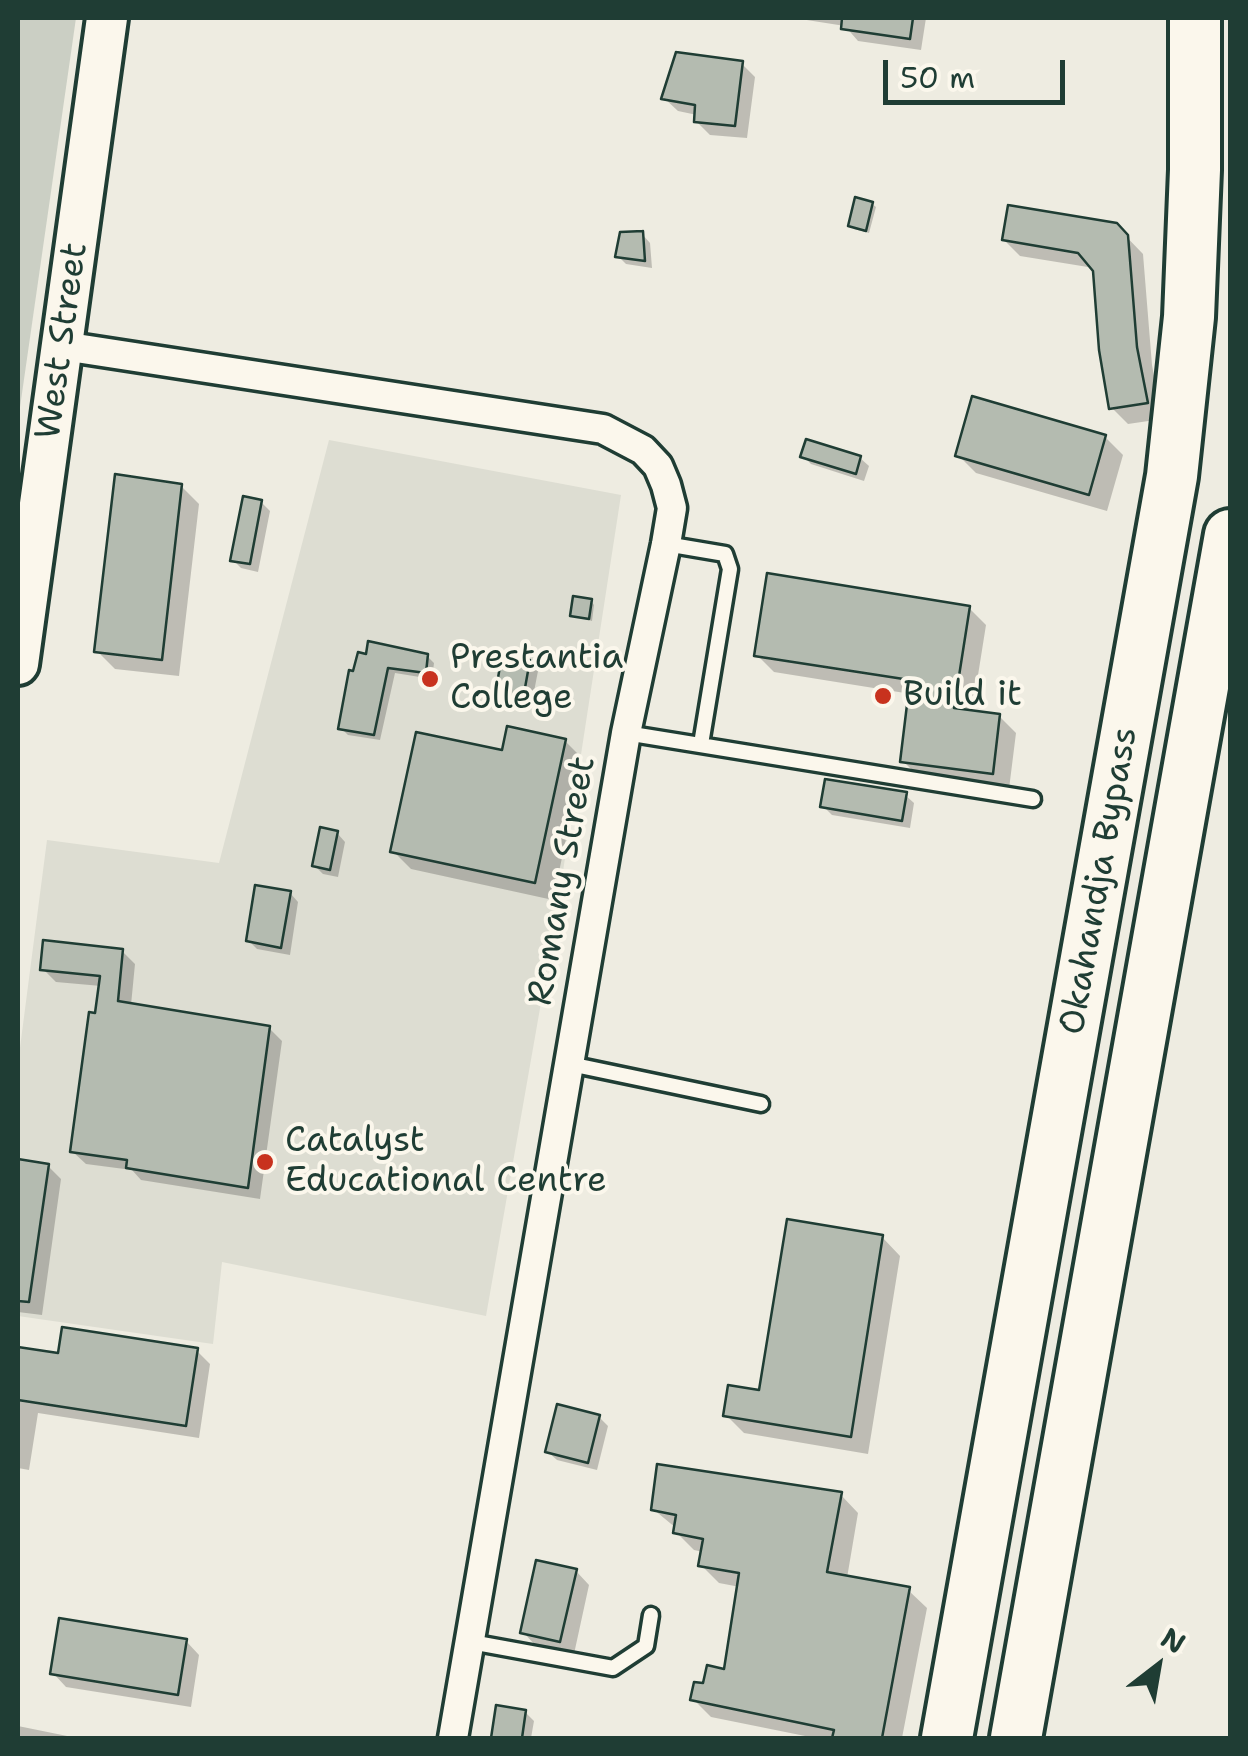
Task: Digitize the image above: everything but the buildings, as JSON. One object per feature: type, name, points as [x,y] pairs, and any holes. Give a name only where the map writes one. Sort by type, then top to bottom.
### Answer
[{"type":"highway","name":"Okahandja Bypass","points":[[947,1738],[1172,476],[1189,317],[1195,170],[1195,18]]},
{"type":"highway","name":"Okahandja Bypass","points":[[1016,1738],[1230,535]]},
{"type":"street","name":"West Street","points":[[18,664],[107,18]]},
{"type":"street","name":"Romany Street","points":[[63,346],[602,430],[634,444],[658,466],[672,508],[626,733],[454,1738]]},
{"type":"lane","points":[[666,544],[724,554],[730,569],[700,744]]},
{"type":"lane","points":[[626,733],[1033,799]]},
{"type":"lane","points":[[570,1064],[762,1104]]},
{"type":"lane","points":[[472,1642],[612,1668],[646,1646],[650,1614]]},
{"type":"shaded area","points":[[18,18],[76,18],[18,421]]},
{"type":"shaded area","name":"Catalyst Educational Centre","points":[[329,440],[621,495],[555,923],[486,1316],[222,1262],[213,1344],[18,1316],[18,1063],[47,840],[219,863]]},
{"type":"place","name":"Prestantia College","points":[[430,679]]},
{"type":"place","name":"Build it","points":[[883,696]]},
{"type":"place","name":"Catalyst Educational Centre","points":[[265,1162]]}]
